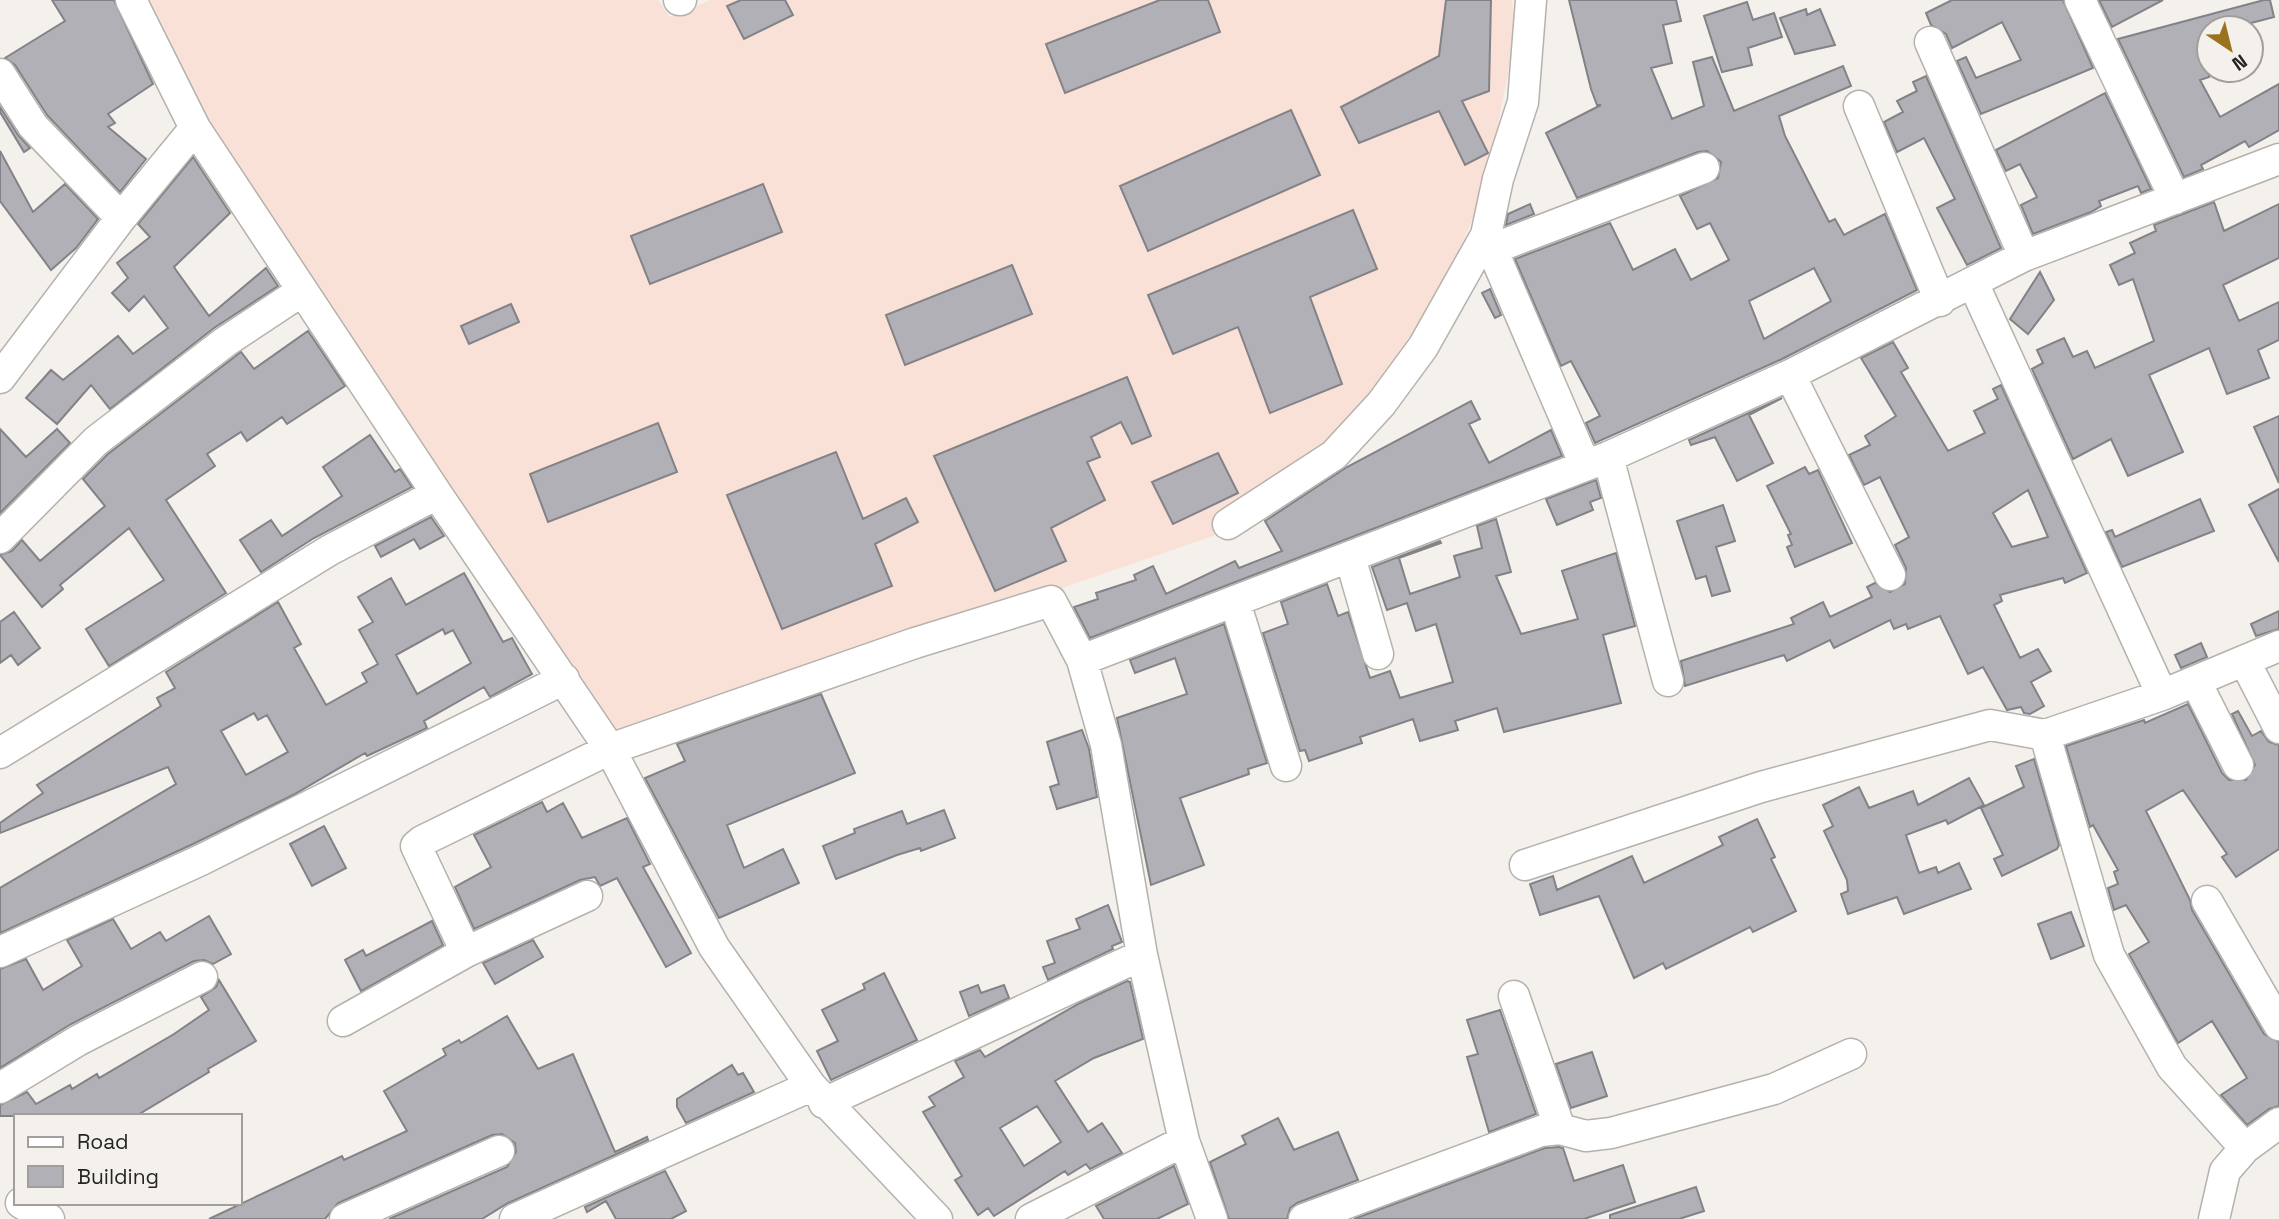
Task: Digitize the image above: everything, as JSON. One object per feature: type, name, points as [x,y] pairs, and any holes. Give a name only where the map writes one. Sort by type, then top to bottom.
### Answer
[{"type":"street","points":[[131,0],[195,128],[610,750],[714,947],[817,1094],[937,1219]]},
{"type":"street","points":[[1228,524],[1334,455],[1381,404],[1423,347],[1489,242],[1498,179],[1523,102],[1531,0]]},
{"type":"street","points":[[2080,0],[2175,199]]},
{"type":"street","points":[[1930,42],[2024,256]]},
{"type":"street","points":[[0,74],[33,125],[121,218]]},
{"type":"street","points":[[1859,106],[1940,301]]},
{"type":"street","points":[[0,378],[121,218],[195,128]]},
{"type":"street","points":[[1082,660],[1596,461],[1790,375],[2024,256],[2279,159]]},
{"type":"street","points":[[1489,242],[1704,168]]},
{"type":"street","points":[[1489,242],[1596,461],[1668,681]]},
{"type":"street","points":[[1973,283],[2162,695]]},
{"type":"street","points":[[0,538],[96,441],[225,342],[302,290]]},
{"type":"street","points":[[1790,375],[1890,575]]},
{"type":"street","points":[[0,753],[330,551],[437,494]]},
{"type":"street","points":[[1350,557],[1378,654]]},
{"type":"street","points":[[466,952],[415,846],[610,750],[915,643],[1051,601],[1082,660],[1106,745],[1142,955],[1184,1141],[1212,1219]]},
{"type":"street","points":[[1235,602],[1286,766]]},
{"type":"street","points":[[1525,866],[1761,787],[1990,725],[2045,735],[2162,695],[2245,663],[2279,646]]},
{"type":"street","points":[[2245,663],[2279,728]]},
{"type":"street","points":[[0,952],[201,860],[564,679]]},
{"type":"street","points":[[2196,682],[2238,765]]},
{"type":"street","points":[[2045,735],[2109,955],[2172,1066],[2245,1148]]},
{"type":"street","points":[[343,1021],[466,952],[587,896]]},
{"type":"street","points":[[2207,901],[2279,1025]]},
{"type":"street","points":[[515,1219],[1142,955]]},
{"type":"street","points":[[0,1087],[79,1040],[202,976]]},
{"type":"street","points":[[1514,996],[1560,1129]]},
{"type":"street","points":[[1304,1219],[1541,1131],[1560,1129],[1586,1136],[1611,1133],[1774,1089],[1851,1054]]},
{"type":"street","points":[[2214,1219],[2225,1171],[2245,1148],[2279,1123]]},
{"type":"street","points":[[1031,1219],[1184,1141]]},
{"type":"street","points":[[345,1219],[499,1151]]},
{"type":"street","points":[[24,1205],[49,1219]]},
{"type":"shaded area","points":[[138,0],[658,0],[670,17],[711,0],[1512,0],[1515,37],[1486,185],[1417,356],[1341,434],[1213,536],[613,742],[230,170]]},
{"type":"building","points":[[52,0],[114,0],[153,84],[108,114],[115,123],[108,127],[146,159],[120,192],[47,115],[15,65],[5,58],[65,21]]},
{"type":"building","points":[[741,0],[785,0],[793,15],[744,39],[727,6]]},
{"type":"building","points":[[1160,0],[1208,0],[1220,32],[1065,93],[1046,44]]},
{"type":"building","points":[[1446,0],[1491,0],[1489,91],[1462,101],[1488,153],[1465,165],[1439,111],[1359,143],[1341,107],[1439,56]]},
{"type":"building","points":[[1569,0],[1676,0],[1681,21],[1663,25],[1672,63],[1651,68],[1672,119],[1704,106],[1693,62],[1712,57],[1734,111],[1843,66],[1851,86],[1779,116],[1785,136],[1829,222],[1835,219],[1844,235],[1885,214],[1917,290],[1782,359],[1595,443],[1586,423],[1600,416],[1571,361],[1561,366],[1515,259],[1610,223],[1633,270],[1675,249],[1691,280],[1729,260],[1710,223],[1697,229],[1680,196],[1718,178],[1721,162],[1707,151],[1698,152],[1577,198],[1546,133],[1601,105],[1597,105]],"holes":[[[1814,268],[1831,301],[1764,339],[1749,301]]]},
{"type":"building","points":[[1952,0],[2063,0],[2093,68],[1981,114],[1957,61],[1966,57],[1976,78],[2021,60],[2002,22],[1952,48],[1946,34],[1931,25],[1926,13]]},
{"type":"building","points":[[2099,0],[2163,0],[2112,27]]},
{"type":"building","points":[[2270,0],[2274,17],[2265,19],[2265,14],[2212,14]]},
{"type":"building","points":[[1747,2],[1753,20],[1774,13],[1782,37],[1748,48],[1752,65],[1722,72],[1704,16]]},
{"type":"building","points":[[1806,9],[1807,15],[1820,9],[1835,45],[1795,54],[1780,18]]},
{"type":"building","points":[[2195,18],[2195,84],[2202,84],[2220,117],[2279,84],[2279,130],[2249,147],[2245,141],[2201,165],[2203,169],[2184,177],[2118,39]]},
{"type":"building","points":[[1926,76],[2001,248],[1967,265],[1937,208],[1955,199],[1924,138],[1897,152],[1884,122],[1903,112],[1897,101],[1917,91],[1913,82]]},
{"type":"building","points":[[2105,93],[2151,189],[2141,193],[2138,186],[2099,201],[2101,206],[2091,212],[2033,234],[2021,205],[2037,197],[2020,164],[2006,171],[1996,150]]},
{"type":"building","points":[[0,107],[30,148],[24,152],[0,112]]},
{"type":"building","points":[[1291,110],[1320,175],[1148,251],[1120,186]]},
{"type":"building","points":[[0,151],[33,212],[65,184],[98,219],[76,248],[51,270],[0,201]]},
{"type":"building","points":[[193,157],[230,213],[174,267],[209,316],[266,268],[278,286],[214,328],[110,409],[91,385],[57,424],[26,398],[51,370],[63,380],[118,336],[133,354],[168,328],[144,296],[129,311],[112,293],[128,278],[117,263],[150,237],[138,224]]},
{"type":"building","points":[[763,184],[782,232],[650,284],[631,236]]},
{"type":"building","points":[[2214,202],[2224,231],[2279,204],[2279,258],[2223,285],[2239,321],[2279,302],[2279,340],[2258,350],[2269,378],[2227,394],[2209,348],[2149,375],[2183,452],[2128,476],[2111,439],[2073,459],[2032,369],[2043,363],[2037,350],[2064,338],[2073,357],[2087,351],[2095,368],[2154,341],[2133,279],[2119,285],[2110,265],[2135,253],[2130,243],[2156,231],[2154,225]]},
{"type":"building","points":[[1530,204],[1534,214],[1506,225],[1508,214]]},
{"type":"building","points":[[1353,210],[1377,269],[1310,297],[1342,384],[1270,413],[1238,327],[1173,354],[1148,295]]},
{"type":"building","points":[[1012,265],[1032,314],[905,365],[886,315]]},
{"type":"building","points":[[2040,272],[2054,300],[2028,334],[2010,319]]},
{"type":"building","points":[[1490,289],[1501,315],[1495,318],[1482,293]]},
{"type":"building","points":[[511,304],[519,322],[469,344],[461,326]]},
{"type":"building","points":[[308,331],[345,386],[287,424],[282,417],[247,441],[241,432],[207,454],[215,466],[166,500],[226,593],[109,666],[86,629],[164,580],[129,528],[60,585],[63,589],[42,607],[0,555],[12,551],[22,540],[40,561],[105,506],[83,479],[108,454],[241,352],[254,369]]},
{"type":"building","points":[[1893,342],[1908,368],[1901,372],[1948,451],[1985,433],[1974,411],[1998,399],[1993,389],[2001,385],[2087,573],[2065,583],[2063,578],[2000,595],[2002,601],[1994,605],[2020,658],[2038,649],[2051,671],[2031,682],[2044,706],[2030,714],[2024,713],[2021,707],[2007,710],[1983,667],[1968,674],[1940,616],[1908,629],[1906,624],[1894,629],[1890,620],[1834,648],[1830,640],[1787,661],[1784,655],[1685,686],[1681,661],[1794,624],[1791,618],[1823,602],[1830,617],[1872,597],[1867,587],[1875,583],[1890,592],[1905,584],[1906,568],[1895,545],[1909,537],[1880,477],[1864,485],[1849,455],[1870,445],[1865,436],[1896,416],[1861,358]],"holes":[[[2028,490],[2048,537],[2012,547],[1993,513]]]},
{"type":"building","points":[[1127,377],[1151,436],[1132,444],[1121,422],[1091,437],[1100,457],[1087,462],[1105,500],[1051,528],[1066,561],[995,591],[934,456]]},
{"type":"building","points":[[1782,398],[1749,415],[1773,463],[1737,481],[1715,437],[1691,445],[1689,440]]},
{"type":"building","points":[[1471,401],[1480,419],[1469,424],[1489,463],[1551,430],[1562,456],[1090,638],[1074,607],[1098,599],[1096,593],[1136,580],[1134,575],[1153,566],[1166,594],[1235,561],[1239,568],[1282,551],[1265,521],[1347,467]]},
{"type":"building","points":[[2279,416],[2279,483],[2254,427]]},
{"type":"building","points":[[658,423],[677,472],[548,522],[530,474]]},
{"type":"building","points":[[0,429],[26,457],[57,429],[70,443],[0,513]]},
{"type":"building","points":[[370,435],[395,472],[400,469],[412,487],[314,538],[261,572],[240,540],[271,520],[282,536],[342,496],[323,467]]},
{"type":"building","points":[[836,452],[863,519],[906,498],[918,522],[875,544],[892,586],[782,629],[727,495]]},
{"type":"building","points":[[1218,453],[1238,493],[1173,524],[1152,482]]},
{"type":"building","points":[[1805,467],[1809,474],[1818,470],[1852,543],[1795,567],[1787,547],[1792,545],[1788,535],[1791,534],[1767,486]]},
{"type":"building","points":[[1596,480],[1601,498],[1590,502],[1593,510],[1557,525],[1546,499]]},
{"type":"building","points":[[2279,489],[2279,562],[2249,505]]},
{"type":"building","points":[[2200,499],[2214,531],[2122,567],[2106,532],[2112,530],[2115,537]]},
{"type":"building","points":[[1723,505],[1735,541],[1716,547],[1730,591],[1712,596],[1706,576],[1696,579],[1677,521]]},
{"type":"building","points":[[431,517],[444,536],[420,549],[414,539],[381,557],[375,546]]},
{"type":"building","points":[[1496,519],[1511,572],[1496,576],[1521,634],[1578,619],[1562,571],[1616,553],[1635,626],[1603,635],[1621,703],[1504,732],[1497,708],[1455,721],[1458,730],[1420,741],[1413,719],[1360,737],[1362,743],[1309,761],[1305,750],[1300,751],[1263,633],[1288,624],[1281,602],[1327,584],[1338,616],[1348,612],[1370,678],[1390,671],[1400,698],[1453,682],[1436,624],[1416,631],[1407,603],[1387,610],[1372,567],[1440,541],[1441,543],[1399,558],[1410,594],[1460,577],[1454,556],[1482,548],[1477,526]]},
{"type":"building","points":[[464,573],[503,642],[512,638],[532,674],[490,697],[484,687],[424,721],[427,728],[367,756],[365,753],[293,795],[0,933],[0,888],[176,784],[168,767],[0,833],[0,823],[43,793],[37,785],[161,706],[157,698],[175,688],[166,672],[278,602],[301,644],[294,648],[326,705],[367,682],[362,673],[378,664],[359,630],[373,622],[358,597],[391,578],[406,605]],"holes":[[[443,629],[445,634],[453,630],[471,663],[417,694],[396,655]],[[254,713],[258,720],[267,715],[288,752],[246,775],[221,731]]]},
{"type":"building","points":[[2279,611],[2279,629],[2256,636],[2251,624]]},
{"type":"building","points":[[14,612],[40,648],[18,665],[11,655],[0,663],[0,622]]},
{"type":"building","points":[[1224,624],[1267,763],[1248,769],[1249,774],[1180,798],[1204,865],[1151,885],[1117,718],[1187,694],[1175,658],[1135,673],[1130,660]]},
{"type":"building","points":[[2201,643],[2207,657],[2181,668],[2175,655]]},
{"type":"building","points":[[821,694],[855,773],[727,825],[744,868],[783,849],[799,883],[719,918],[645,778],[685,761],[677,744]]},
{"type":"building","points":[[2188,704],[2222,773],[2229,780],[2246,780],[2255,765],[2232,714],[2238,711],[2252,736],[2261,731],[2269,742],[2279,745],[2279,849],[2236,877],[2222,857],[2227,854],[2183,790],[2146,811],[2190,900],[2192,910],[2264,1034],[2279,1042],[2279,1106],[2269,1109],[2247,1125],[2221,1095],[2247,1078],[2212,1021],[2178,1043],[2129,954],[2149,942],[2126,905],[2114,910],[2108,888],[2118,884],[2114,872],[2118,870],[2093,825],[2090,827],[2066,746],[2144,720],[2145,723]]},
{"type":"building","points":[[1082,730],[1089,749],[1097,797],[1057,809],[1050,787],[1059,784],[1047,742]]},
{"type":"building","points":[[2034,759],[2059,845],[2057,849],[2002,876],[1994,859],[2003,855],[1981,808],[2024,787],[2016,766]]},
{"type":"building","points":[[1969,778],[1984,805],[1948,824],[1946,820],[1906,835],[1919,873],[1936,867],[1938,873],[1959,863],[1971,889],[1904,914],[1897,897],[1848,914],[1841,894],[1848,891],[1847,880],[1824,831],[1833,826],[1823,805],[1859,787],[1869,808],[1913,791],[1918,805]]},
{"type":"building","points":[[542,802],[547,812],[563,803],[582,838],[627,818],[650,864],[643,867],[691,953],[666,967],[617,878],[600,886],[595,877],[580,880],[474,929],[455,887],[491,867],[474,835]]},
{"type":"building","points":[[944,810],[955,838],[921,851],[920,848],[897,855],[836,879],[823,846],[855,833],[854,829],[902,811],[907,824]]},
{"type":"building","points":[[1757,819],[1775,857],[1771,859],[1796,911],[1753,932],[1750,927],[1666,969],[1663,963],[1634,978],[1599,896],[1540,915],[1530,884],[1553,876],[1557,890],[1632,856],[1644,883],[1723,845],[1719,837]]},
{"type":"building","points":[[324,826],[346,868],[312,886],[290,844]]},
{"type":"building","points":[[1108,905],[1122,942],[1112,946],[1113,949],[1048,980],[1043,967],[1055,963],[1047,941],[1080,929],[1076,919]]},
{"type":"building","points":[[2071,912],[2084,946],[2051,959],[2038,924]]},
{"type":"building","points":[[209,916],[231,954],[213,964],[204,960],[194,961],[71,1024],[0,1068],[0,969],[26,959],[43,990],[82,966],[67,940],[113,919],[131,949],[160,932],[166,941]]},
{"type":"building","points":[[432,921],[443,945],[361,991],[345,960],[363,950],[366,956]]},
{"type":"building","points":[[533,940],[543,957],[495,984],[483,963]]},
{"type":"building","points":[[884,973],[917,1040],[831,1080],[817,1051],[838,1041],[822,1010],[865,989],[863,984]]},
{"type":"building","points":[[219,980],[256,1041],[139,1114],[0,1116],[0,1105],[27,1092],[36,1104],[70,1085],[72,1089],[97,1074],[99,1078],[174,1034],[209,1010],[201,997],[216,987]]},
{"type":"building","points":[[1130,982],[1143,1039],[1094,1058],[1055,1081],[1088,1132],[1102,1123],[1122,1153],[1090,1169],[1086,1164],[1068,1175],[1065,1171],[994,1216],[988,1208],[978,1215],[955,1180],[962,1176],[923,1112],[935,1106],[929,1097],[964,1077],[955,1061],[980,1050],[985,1057],[1080,1003]],"holes":[[[1037,1106],[1061,1142],[1024,1166],[1000,1128]]]},
{"type":"building","points":[[978,985],[981,993],[1004,985],[1009,998],[969,1016],[960,992]]},
{"type":"building","points":[[1500,1010],[1536,1114],[1489,1132],[1467,1057],[1478,1054],[1467,1020]]},
{"type":"building","points":[[507,1016],[538,1069],[573,1054],[615,1152],[647,1137],[648,1140],[508,1203],[482,1219],[389,1219],[507,1167],[516,1152],[515,1143],[502,1134],[492,1135],[338,1203],[325,1219],[209,1219],[342,1156],[344,1160],[407,1131],[384,1091],[446,1055],[443,1049],[459,1040],[461,1043]]},
{"type":"building","points":[[1592,1052],[1607,1096],[1571,1108],[1556,1064]]},
{"type":"building","points":[[732,1065],[738,1075],[743,1073],[754,1092],[686,1123],[677,1107],[677,1099]]},
{"type":"building","points":[[1278,1118],[1294,1150],[1338,1132],[1358,1180],[1297,1203],[1290,1208],[1287,1219],[1229,1219],[1210,1162],[1246,1144],[1242,1136]]},
{"type":"building","points":[[1545,1148],[1563,1148],[1574,1181],[1623,1165],[1635,1202],[1584,1219],[1354,1219]]},
{"type":"building","points":[[1174,1166],[1188,1204],[1157,1219],[1104,1219],[1096,1206]]},
{"type":"building","points":[[665,1171],[686,1211],[671,1219],[616,1219],[606,1201],[587,1212],[585,1207]]},
{"type":"building","points":[[1696,1187],[1704,1211],[1679,1219],[1610,1219],[1610,1215]]}]
